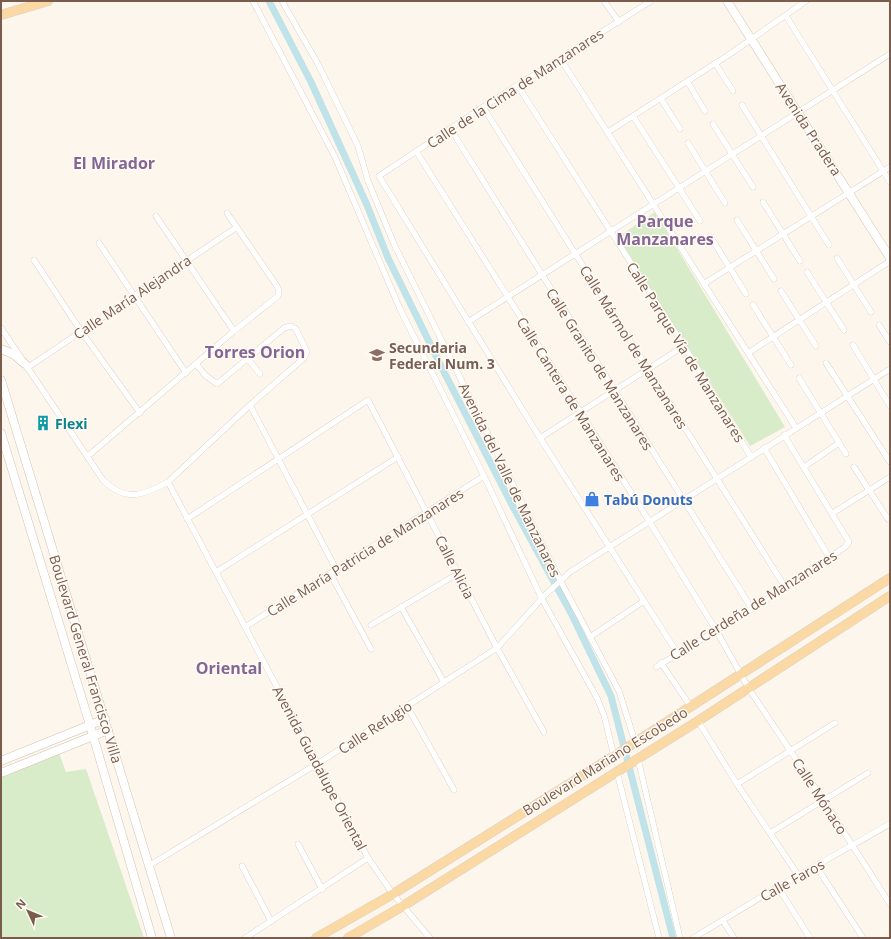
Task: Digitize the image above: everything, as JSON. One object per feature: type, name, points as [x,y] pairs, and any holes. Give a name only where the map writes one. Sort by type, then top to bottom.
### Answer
[{"type":"main road","points":[[1,15],[48,1]]},
{"type":"main road","name":"Avenida Pradera","points":[[727,1],[890,258]]},
{"type":"main road","points":[[1,349],[13,354],[26,366]]},
{"type":"main road","name":"Boulevard General Francisco Villa","points":[[1,380],[171,938]]},
{"type":"main road","name":"Boulevard General Francisco Villa","points":[[1,433],[90,725],[152,938]]},
{"type":"main road","name":"Boulevard Mariano Escobedo","points":[[316,938],[393,894],[742,675],[890,578]]},
{"type":"main road","name":"Boulevard Mariano Escobedo","points":[[348,938],[403,906],[749,689],[890,596]]},
{"type":"main road","points":[[1,761],[105,719]]},
{"type":"main road","points":[[1,773],[108,730]]},
{"type":"street","points":[[253,1],[334,157],[398,304],[543,597],[597,698],[616,754]]},
{"type":"street","name":"Avenida del Valle de Manzanares","points":[[282,1],[318,64],[358,146],[368,181],[394,244],[559,581],[619,691],[633,743]]},
{"type":"street","points":[[604,1],[619,22]]},
{"type":"street","name":"Calle de la Cima de Manzanares","points":[[468,322],[379,176],[450,128],[651,1]]},
{"type":"street","points":[[608,132],[751,40],[806,1]]},
{"type":"street","points":[[786,16],[832,92],[890,182]]},
{"type":"street","points":[[678,654],[608,547],[468,322],[574,253],[832,92],[890,54]]},
{"type":"street","points":[[560,58],[705,283],[796,428]]},
{"type":"street","points":[[715,63],[733,91]]},
{"type":"street","points":[[687,82],[706,111]]},
{"type":"street","name":"Calle Parque Vía de Manzanares","points":[[518,86],[684,346],[751,456]]},
{"type":"street","points":[[661,99],[680,129]]},
{"type":"street","points":[[742,105],[810,216],[829,244]]},
{"type":"street","name":"Calle Mármol de Manzanares","points":[[483,107],[785,587]]},
{"type":"street","points":[[633,116],[700,221]]},
{"type":"street","points":[[713,124],[753,187]]},
{"type":"street","name":"Calle Granito de Manzanares","points":[[450,128],[752,609]]},
{"type":"street","points":[[688,143],[725,203]]},
{"type":"street","name":"Calle Cantera de Manzanares","points":[[416,151],[716,630],[749,689]]},
{"type":"street","points":[[705,283],[757,252],[810,216],[890,167]]},
{"type":"street","points":[[763,202],[800,261]]},
{"type":"street","points":[[88,456],[234,331],[278,296],[279,291],[277,286],[227,213]]},
{"type":"street","points":[[156,216],[234,331]]},
{"type":"street","points":[[737,220],[774,279]]},
{"type":"street","name":"Calle María Alejandra","points":[[26,366],[237,227]]},
{"type":"street","points":[[710,236],[746,294]]},
{"type":"street","points":[[99,243],[186,373]]},
{"type":"street","points":[[837,258],[871,312]]},
{"type":"street","points":[[34,260],[81,331],[140,413]]},
{"type":"street","points":[[748,353],[890,261]]},
{"type":"street","points":[[807,272],[844,330]]},
{"type":"street","points":[[781,291],[816,346]]},
{"type":"street","points":[[753,305],[791,365]]},
{"type":"street","points":[[880,325],[890,342]]},
{"type":"street","points":[[1,328],[103,480],[113,489],[123,494],[137,495],[155,489],[168,482],[250,405],[304,358],[306,355],[306,348],[296,329],[291,326],[284,328],[217,384],[205,375],[196,364]]},
{"type":"street","points":[[853,345],[890,406]]},
{"type":"street","points":[[540,438],[614,389],[684,346]]},
{"type":"street","points":[[248,359],[260,374]]},
{"type":"street","points":[[826,363],[890,462]]},
{"type":"street","name":"Calle Refugio","points":[[150,865],[317,764],[497,648],[559,581],[608,547],[890,369]]},
{"type":"street","points":[[799,378],[846,454]]},
{"type":"street","name":"Calle Alicia","points":[[279,458],[368,400],[497,648],[544,732]]},
{"type":"street","points":[[250,405],[337,571]]},
{"type":"street","points":[[784,435],[833,513],[890,477]]},
{"type":"street","points":[[804,467],[839,443]]},
{"type":"street","points":[[764,448],[829,557]]},
{"type":"street","points":[[216,572],[398,457]]},
{"type":"street","points":[[187,518],[279,458]]},
{"type":"street","points":[[854,467],[888,519]]},
{"type":"street","name":"Calle María Patricia de Manzanares","points":[[245,627],[337,571],[484,476]]},
{"type":"street","name":"Avenida Guadalupe Oriental","points":[[168,482],[368,858],[393,894],[430,938]]},
{"type":"street","name":"Calle Cerdeña de Manzanares","points":[[656,667],[752,609],[849,542],[833,513]]},
{"type":"street","points":[[371,625],[459,573]]},
{"type":"street","points":[[331,574],[371,649]]},
{"type":"street","points":[[590,637],[644,601]]},
{"type":"street","points":[[401,607],[444,682]]},
{"type":"street","points":[[662,663],[691,707]]},
{"type":"street","name":"Calle Mónaco","points":[[749,689],[824,801],[890,904]]},
{"type":"street","points":[[407,706],[454,790]]},
{"type":"street","points":[[698,721],[737,784],[798,876]]},
{"type":"street","points":[[737,784],[835,723]]},
{"type":"street","points":[[637,759],[680,938]]},
{"type":"street","points":[[619,770],[658,938]]},
{"type":"street","points":[[770,833],[868,773]]},
{"type":"street","name":"Calle Faros","points":[[693,938],[778,887],[890,824]]},
{"type":"street","points":[[298,844],[322,889]]},
{"type":"street","points":[[245,938],[368,858]]},
{"type":"street","points":[[242,866],[271,921]]},
{"type":"street","points":[[816,866],[863,938]]},
{"type":"street","points":[[778,887],[810,938]]},
{"type":"street","points":[[723,921],[734,938]]},
{"type":"green space","name":"Parque Manzanares","points":[[655,212],[785,427],[750,446],[618,237]]},
{"type":"green space","points":[[59,753],[66,772],[86,769],[144,938],[1,938],[1,776]]},
{"type":"waterway","points":[[269,1],[311,82],[367,205],[388,258],[443,370],[511,503],[571,613],[611,696],[673,938]]},
{"type":"place","name":"Secundaria Federal Num. 3","points":[[377,355]]},
{"type":"place","name":"Flexi","points":[[43,423]]},
{"type":"place","name":"Tabú Donuts","points":[[592,499]]},
{"type":"district","name":"El Mirador","points":[[114,163]]},
{"type":"district","name":"Parque Manzanares","points":[[665,230]]},
{"type":"district","name":"Torres Orion","points":[[255,352]]},
{"type":"district","name":"Oriental","points":[[229,668]]}]
